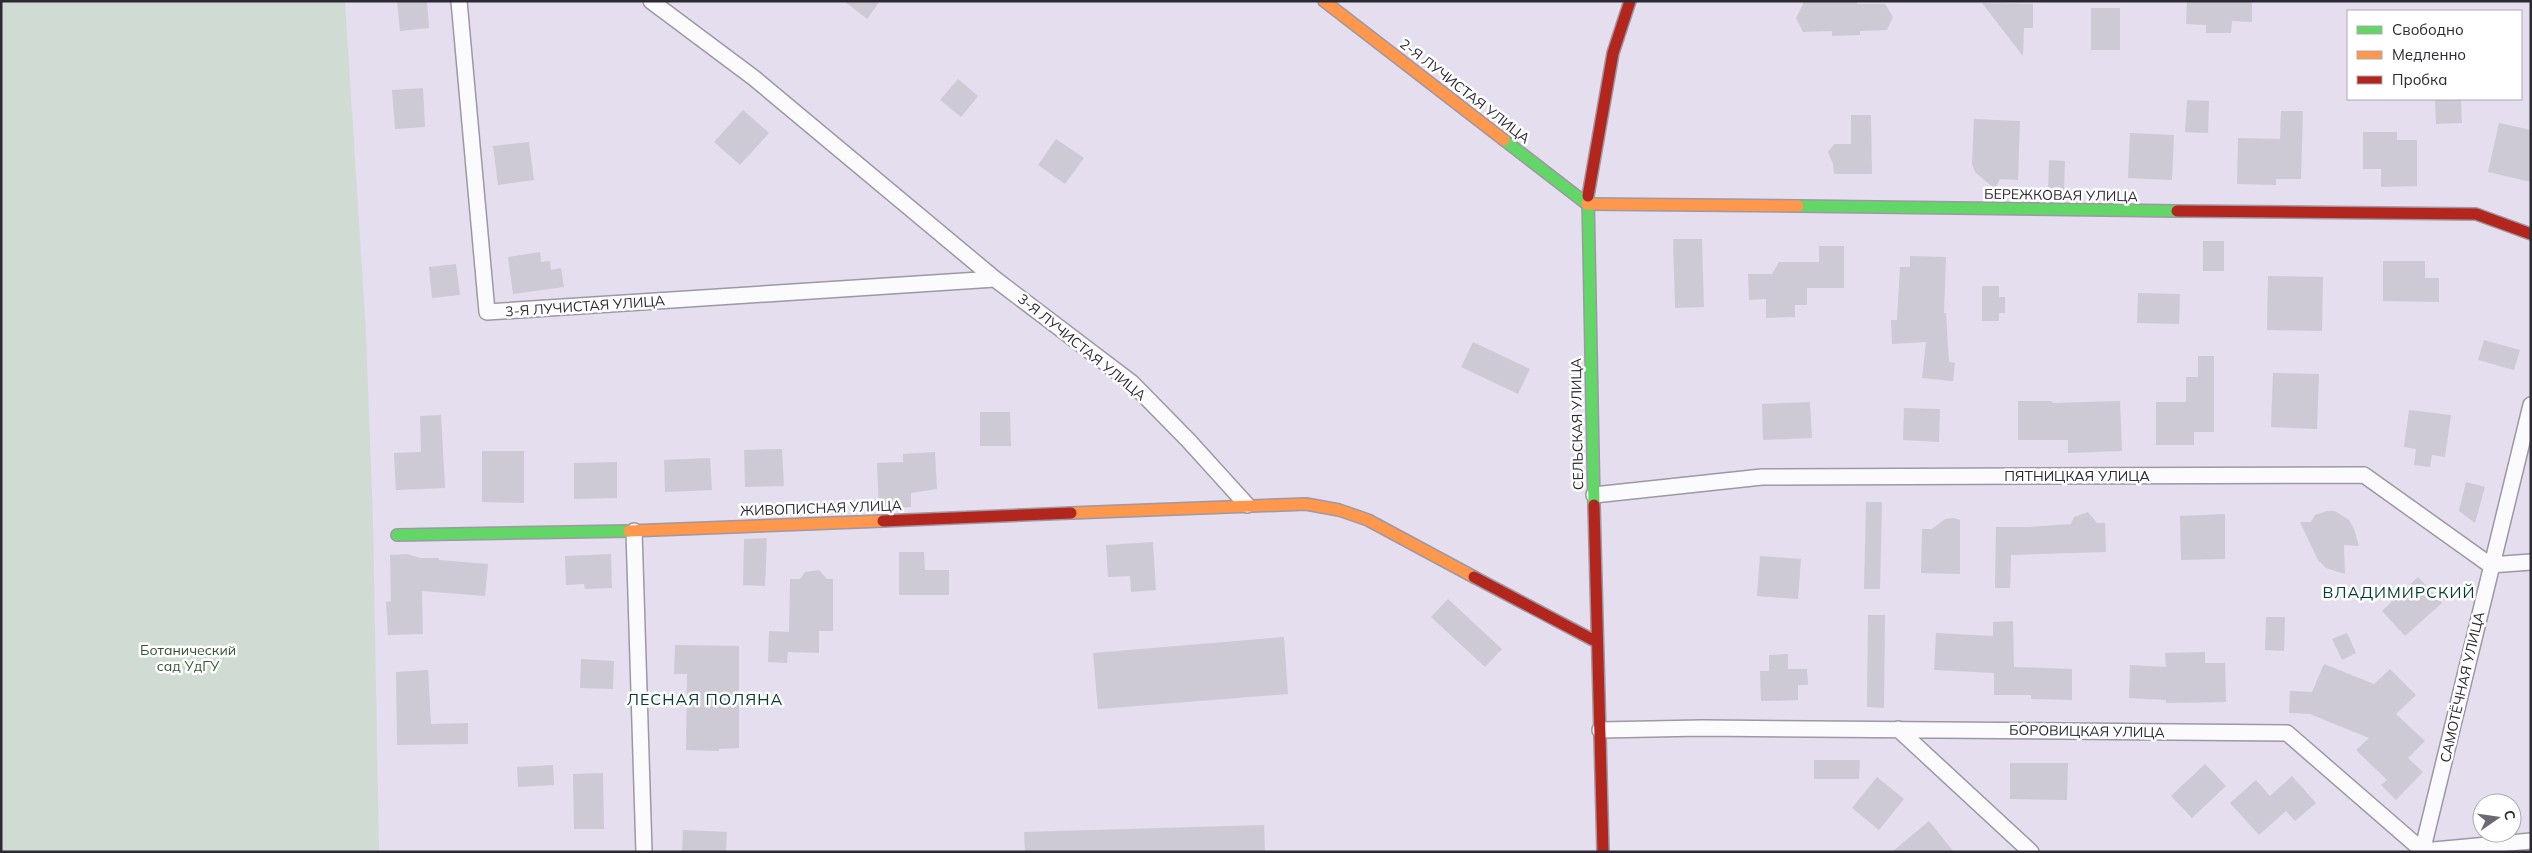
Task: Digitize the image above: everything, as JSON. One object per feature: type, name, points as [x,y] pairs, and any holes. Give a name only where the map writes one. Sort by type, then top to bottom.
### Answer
[{"type":"street","name":"3-Я ЛУЧИСТАЯ УЛИЦА","points":[[460,1],[487,312],[996,279]]},
{"type":"street","name":"3-Я ЛУЧИСТАЯ УЛИЦА","points":[[651,1],[754,78],[996,279],[1132,383],[1188,440],[1247,506]]},
{"type":"street","name":"2-Я ЛУЧИСТАЯ УЛИЦА","points":[[1324,1],[1587,204]]},
{"type":"street","name":"СЕЛЬСКАЯ УЛИЦА","points":[[1603,852],[1587,204],[1613,53],[1630,1]]},
{"type":"street","name":"БЕРЕЖКОВАЯ УЛИЦА","points":[[1587,204],[2476,214],[2531,234]]},
{"type":"street","name":"САМОТЁЧНАЯ УЛИЦА","points":[[2423,851],[2490,565],[2531,405]]},
{"type":"street","name":"ПЯТНИЦКАЯ УЛИЦА","points":[[1594,495],[1762,476],[2364,475],[2490,565]]},
{"type":"street","name":"ЖИВОПИСНАЯ УЛИЦА","points":[[397,535],[634,531],[1306,504],[1340,510],[1368,520],[1597,642]]},
{"type":"street","points":[[634,531],[644,852]]},
{"type":"street","points":[[2490,565],[2531,562]]},
{"type":"street","name":"БОРОВИЦКАЯ УЛИЦА","points":[[1600,730],[1702,728],[1898,729],[2287,734],[2423,851]]},
{"type":"street","points":[[1898,729],[2031,852]]},
{"type":"street","points":[[2423,851],[2531,841]]},
{"type":"green space","name":"Ботанический сад УдГУ","points":[[1,1],[345,1],[366,333],[373,520],[379,852],[1,852]]},
{"type":"building","points":[[397,1],[427,1],[429,28],[400,31]]},
{"type":"building","points":[[844,1],[880,1],[867,19]]},
{"type":"building","points":[[1857,1],[1857,4],[1885,4],[1893,17],[1887,30],[1860,31],[1860,35],[1832,36],[1832,31],[1803,32],[1796,18],[1804,2]]},
{"type":"building","points":[[2187,1],[2252,1],[2252,22],[2232,21],[2231,33],[2206,33],[2206,25],[2186,24]]},
{"type":"building","points":[[1982,3],[2033,4],[2033,28],[2024,28],[2023,56]]},
{"type":"building","points":[[2091,8],[2120,8],[2120,50],[2091,50]]},
{"type":"building","points":[[958,79],[978,96],[961,117],[940,100]]},
{"type":"building","points":[[423,88],[425,127],[395,129],[392,90]]},
{"type":"building","points":[[2187,100],[2209,101],[2208,133],[2185,132]]},
{"type":"building","points":[[2435,100],[2461,100],[2462,123],[2436,124]]},
{"type":"building","points":[[743,110],[769,133],[740,165],[714,142]]},
{"type":"building","points":[[2281,111],[2303,111],[2301,179],[2276,179],[2276,185],[2237,184],[2238,138],[2280,139]]},
{"type":"building","points":[[1851,115],[1871,115],[1872,174],[1834,174],[1833,164],[1828,152],[1834,144],[1851,144]]},
{"type":"building","points":[[1974,119],[2020,121],[2018,180],[2000,179],[1995,189],[1975,172],[1972,164]]},
{"type":"building","points":[[2499,123],[2531,130],[2531,182],[2488,172]]},
{"type":"building","points":[[2363,132],[2397,132],[2397,140],[2417,140],[2417,186],[2381,187],[2381,169],[2363,169]]},
{"type":"building","points":[[2130,133],[2174,135],[2172,180],[2128,178]]},
{"type":"building","points":[[1056,139],[1084,158],[1065,184],[1038,165]]},
{"type":"building","points":[[529,142],[534,180],[498,185],[493,146]]},
{"type":"building","points":[[2049,160],[2065,161],[2064,190],[2048,189]]},
{"type":"building","points":[[1673,239],[1702,239],[1704,307],[1675,308]]},
{"type":"building","points":[[2203,241],[2224,241],[2224,271],[2203,271]]},
{"type":"building","points":[[1819,246],[1844,246],[1844,288],[1807,288],[1807,305],[1795,305],[1795,317],[1766,318],[1766,299],[1749,300],[1748,274],[1772,274],[1779,262],[1819,262]]},
{"type":"building","points":[[540,252],[541,262],[550,261],[551,270],[561,268],[564,287],[513,294],[508,257]]},
{"type":"building","points":[[1910,256],[1946,257],[1944,313],[1946,313],[1949,362],[1955,363],[1953,381],[1922,378],[1926,342],[1892,344],[1891,320],[1897,320],[1900,267],[1910,267]]},
{"type":"building","points":[[2383,261],[2425,261],[2425,278],[2439,278],[2439,302],[2383,301]]},
{"type":"building","points":[[456,264],[460,295],[432,298],[429,267]]},
{"type":"building","points":[[2268,276],[2323,277],[2322,331],[2267,330]]},
{"type":"building","points":[[1982,286],[1999,286],[1999,297],[2005,297],[2005,313],[1999,313],[1999,321],[1982,321]]},
{"type":"building","points":[[2138,293],[2180,294],[2179,324],[2137,323]]},
{"type":"building","points":[[2484,340],[2520,350],[2514,370],[2478,360]]},
{"type":"building","points":[[1473,342],[1530,369],[1518,394],[1461,367]]},
{"type":"building","points":[[2198,356],[2214,356],[2214,432],[2194,432],[2194,445],[2156,445],[2156,402],[2186,402],[2186,377],[2198,377]]},
{"type":"building","points":[[2273,373],[2319,374],[2317,429],[2271,427]]},
{"type":"building","points":[[2018,401],[2051,401],[2053,403],[2120,401],[2122,451],[2068,453],[2068,440],[2018,440]]},
{"type":"building","points":[[1810,402],[1812,438],[1763,440],[1762,404]]},
{"type":"building","points":[[1904,408],[1940,409],[1939,442],[1903,440]]},
{"type":"building","points":[[2409,410],[2451,415],[2445,457],[2432,455],[2430,467],[2414,465],[2416,449],[2404,447]]},
{"type":"building","points":[[980,412],[1010,412],[1011,446],[980,446]]},
{"type":"building","points":[[441,415],[445,488],[396,490],[394,453],[421,452],[420,416]]},
{"type":"building","points":[[782,449],[784,486],[745,487],[744,450]]},
{"type":"building","points":[[482,451],[524,451],[524,503],[482,502]]},
{"type":"building","points":[[935,452],[937,489],[911,493],[911,507],[879,509],[877,463],[903,462],[903,454]]},
{"type":"building","points":[[710,458],[712,490],[665,492],[664,460]]},
{"type":"building","points":[[617,462],[617,498],[574,499],[574,463]]},
{"type":"building","points":[[2466,482],[2485,487],[2475,523],[2459,511]]},
{"type":"building","points":[[1866,502],[1882,502],[1880,589],[1864,589]]},
{"type":"building","points":[[2327,511],[2335,511],[2349,520],[2359,546],[2344,545],[2345,574],[2326,568],[2318,560],[2300,522],[2311,522],[2315,515]]},
{"type":"building","points":[[2088,512],[2097,523],[2105,523],[2106,552],[2011,555],[2010,588],[1995,588],[1996,527],[2071,524],[2074,517]]},
{"type":"building","points":[[2225,514],[2225,559],[2181,560],[2180,516]]},
{"type":"building","points":[[1953,518],[1960,520],[1960,574],[1921,573],[1922,529],[1932,529],[1945,519]]},
{"type":"building","points":[[767,538],[765,586],[743,585],[744,539]]},
{"type":"building","points":[[1153,542],[1156,590],[1131,592],[1130,576],[1108,577],[1106,545]]},
{"type":"building","points":[[899,552],[924,552],[925,570],[949,570],[949,595],[899,595]]},
{"type":"building","points":[[407,554],[420,558],[439,558],[439,560],[488,564],[485,596],[422,591],[423,634],[388,635],[386,602],[391,601],[390,555]]},
{"type":"building","points":[[611,554],[612,588],[585,589],[584,584],[566,585],[565,556]]},
{"type":"building","points":[[1760,556],[1801,559],[1798,599],[1757,596]]},
{"type":"building","points":[[819,570],[827,579],[833,579],[833,631],[819,631],[819,653],[788,652],[787,663],[768,662],[769,631],[789,632],[790,579],[800,579],[805,572]]},
{"type":"building","points":[[2418,577],[2442,603],[2405,636],[2382,611]]},
{"type":"building","points":[[1448,599],[1502,649],[1485,667],[1431,617]]},
{"type":"building","points":[[1868,615],[1885,615],[1884,708],[1867,707]]},
{"type":"building","points":[[2266,617],[2285,617],[2284,651],[2265,650]]},
{"type":"building","points":[[2013,621],[2014,667],[2072,669],[2072,700],[2031,699],[2031,695],[1994,695],[1994,673],[1934,670],[1936,633],[1993,636],[1993,622]]},
{"type":"building","points":[[2347,633],[2356,653],[2342,660],[2332,639]]},
{"type":"building","points":[[1284,637],[1288,694],[1098,709],[1093,653]]},
{"type":"building","points":[[675,645],[739,646],[739,748],[719,749],[719,751],[686,750],[687,674],[674,674]]},
{"type":"building","points":[[2205,652],[2205,663],[2225,663],[2226,702],[2166,703],[2166,700],[2129,698],[2130,665],[2166,667],[2165,653]]},
{"type":"building","points":[[1788,654],[1788,669],[1807,669],[1808,685],[1798,685],[1798,700],[1761,701],[1760,671],[1769,671],[1769,655]]},
{"type":"building","points":[[581,659],[614,661],[613,689],[580,688]]},
{"type":"building","points":[[2324,664],[2374,684],[2390,669],[2416,695],[2396,714],[2425,741],[2408,758],[2423,772],[2396,800],[2381,785],[2387,780],[2356,750],[2369,738],[2310,714],[2289,713],[2290,691],[2312,692]]},
{"type":"building","points":[[428,670],[431,724],[468,723],[468,744],[397,745],[396,672]]},
{"type":"building","points":[[1814,760],[1860,760],[1859,779],[1814,779]]},
{"type":"building","points":[[2010,763],[2068,763],[2067,800],[2010,799]]},
{"type":"building","points":[[2205,764],[2226,786],[2192,818],[2171,796]]},
{"type":"building","points":[[553,765],[554,785],[518,787],[517,767]]},
{"type":"building","points":[[603,773],[604,829],[574,829],[573,774]]},
{"type":"building","points":[[2292,776],[2316,803],[2295,821],[2286,811],[2259,835],[2230,803],[2256,780],[2270,796]]},
{"type":"building","points":[[1877,777],[1904,799],[1879,830],[1852,808]]},
{"type":"building","points":[[1929,821],[1954,852],[1892,852]]},
{"type":"building","points":[[1264,825],[1265,852],[1025,852],[1024,832]]},
{"type":"building","points":[[683,830],[727,832],[726,852],[682,852]]},
{"type":"traffic: fast","points":[[1504,140],[1587,204]]},
{"type":"traffic: fast","points":[[1588,196],[1594,505]]},
{"type":"traffic: fast","points":[[1798,206],[2177,211]]},
{"type":"traffic: fast","points":[[397,535],[629,531]]},
{"type":"traffic: slow","points":[[1324,1],[1504,140]]},
{"type":"traffic: slow","points":[[1587,204],[1798,206]]},
{"type":"traffic: slow","points":[[1071,513],[1306,504],[1339,510],[1368,520],[1474,577]]},
{"type":"traffic: slow","points":[[629,531],[883,521]]},
{"type":"traffic: jam","points":[[1588,196],[1613,53],[1630,1]]},
{"type":"traffic: jam","points":[[2177,211],[2476,214],[2531,234]]},
{"type":"traffic: jam","points":[[1594,505],[1603,852]]},
{"type":"traffic: jam","points":[[883,521],[1071,513]]},
{"type":"traffic: jam","points":[[1474,577],[1597,642]]},
{"type":"district","name":"ВЛАДИМИРСКИЙ","points":[[2399,592]]},
{"type":"district","name":"ЛЕСНАЯ ПОЛЯНА","points":[[705,699]]}]
